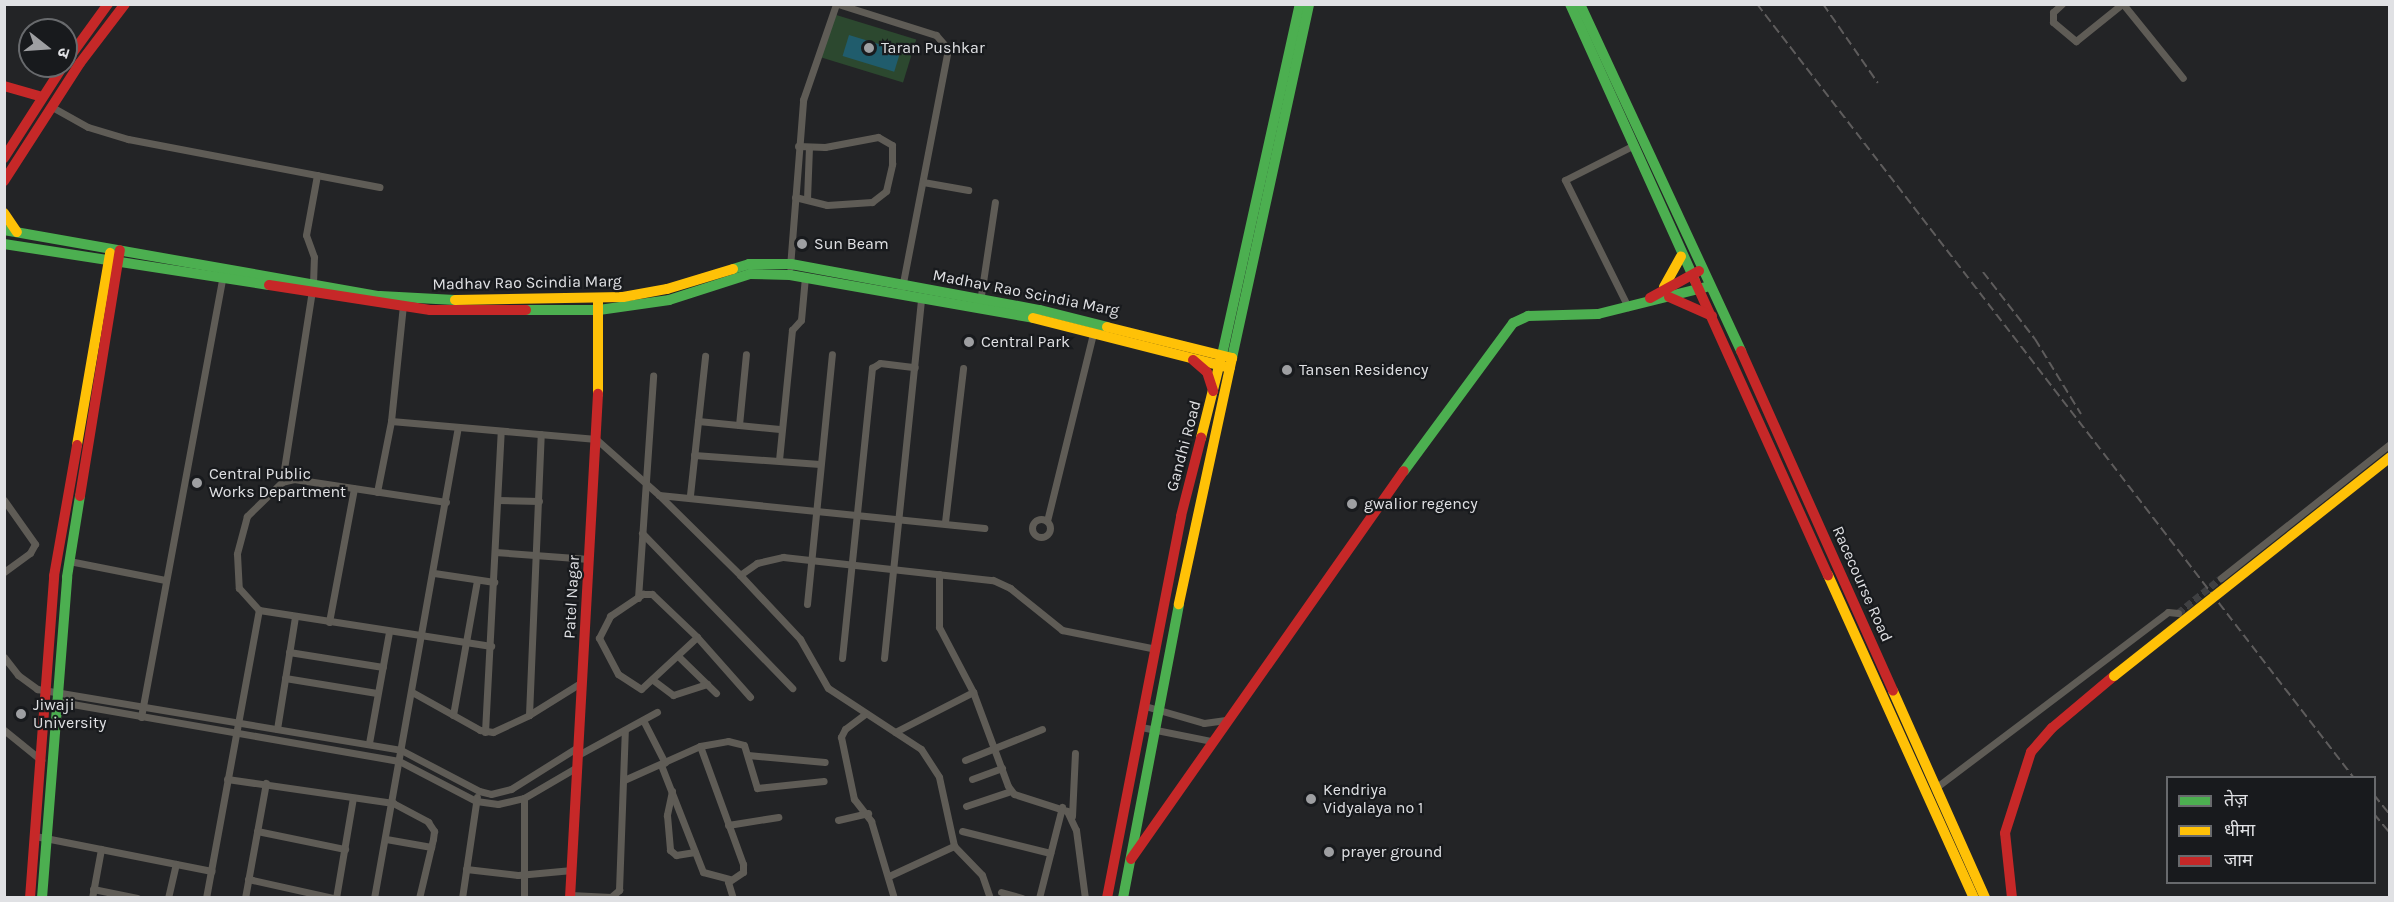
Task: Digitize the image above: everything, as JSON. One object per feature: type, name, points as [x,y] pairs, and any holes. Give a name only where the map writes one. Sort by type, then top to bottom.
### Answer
[{"type":"main road","points":[[78,46],[108,4]]},
{"type":"main road","points":[[4,181],[52,107],[125,4]]},
{"type":"main road","name":"Gandhi Road","points":[[1107,897],[1180,516],[1213,394],[1226,362],[1300,4]]},
{"type":"main road","points":[[1123,897],[1158,729],[1185,570],[1226,362],[1308,4]]},
{"type":"main road","name":"Racecourse Road","points":[[1570,4],[1681,256],[1712,316],[1985,897]]},
{"type":"main road","name":"Racecourse Road","points":[[1580,4],[1710,285],[1933,789],[1974,897]]},
{"type":"main road","points":[[4,158],[55,78]]},
{"type":"main road","points":[[4,86],[42,97]]},
{"type":"main road","points":[[4,213],[17,232]]},
{"type":"main road","name":"Madhav Rao Scindia Marg","points":[[4,230],[222,279],[312,289]]},
{"type":"main road","name":"Madhav Rao Scindia Marg","points":[[4,244],[115,255],[403,303],[598,304],[667,289],[749,264],[980,303],[1094,327],[1226,362]]},
{"type":"main road","points":[[30,897],[41,760],[53,695],[69,561],[115,255]]},
{"type":"main road","points":[[42,897],[49,838],[58,549],[115,255]]},
{"type":"main road","points":[[1665,293],[1681,256]]},
{"type":"main road","points":[[1665,293],[1702,269]]},
{"type":"main road","name":"Madhav Rao Scindia Marg","points":[[790,270],[805,277],[902,289],[921,298],[980,303]]},
{"type":"main road","points":[[1131,860],[1211,741],[1484,359],[1513,323],[1527,316],[1598,314],[1628,307],[1665,293],[1698,291],[1710,285]]},
{"type":"main road","points":[[1665,293],[1712,316]]},
{"type":"main road","name":"Patel Nagar","points":[[570,896],[596,439],[598,304]]},
{"type":"main road","name":"Madhav Rao Scindia Marg","points":[[1094,327],[1189,358],[1226,362]]},
{"type":"main road","points":[[1189,358],[1207,372],[1213,394]]},
{"type":"main road","points":[[2012,897],[2005,833],[2023,770],[2031,752],[2052,728],[2114,676],[2390,457]]},
{"type":"main road","points":[[1109,886],[1117,897]]},
{"type":"street","points":[[790,270],[803,100],[837,4],[936,35],[946,42],[948,49],[902,289]]},
{"type":"street","points":[[2062,4],[2053,12],[2053,22],[2076,42],[2122,4],[2183,78]]},
{"type":"street","points":[[52,107],[88,127],[128,139],[379,187]]},
{"type":"street","points":[[795,197],[827,205],[872,202],[886,191],[892,164],[892,145],[878,137],[809,147],[798,146]]},
{"type":"street","points":[[1628,307],[1565,180],[1632,146]]},
{"type":"street","points":[[807,199],[809,147]]},
{"type":"street","points":[[282,482],[312,289],[314,257],[306,235],[317,175]]},
{"type":"street","points":[[923,182],[968,190]]},
{"type":"street","points":[[980,303],[995,202]]},
{"type":"street","points":[[779,460],[780,429],[792,330],[801,320],[805,277]]},
{"type":"street","points":[[141,717],[222,279]]},
{"type":"street","points":[[884,658],[921,298]]},
{"type":"street","points":[[377,492],[391,421],[403,303]]},
{"type":"street","points":[[1047,521],[1094,327]]},
{"type":"street","points":[[739,425],[746,354]]},
{"type":"street","points":[[807,604],[832,354]]},
{"type":"street","points":[[690,495],[705,356]]},
{"type":"street","points":[[842,658],[859,513],[872,368],[880,363],[915,367]]},
{"type":"street","points":[[945,522],[963,368]]},
{"type":"street","points":[[638,598],[653,376]]},
{"type":"street","points":[[391,421],[596,439],[659,495],[740,575],[800,639],[828,688],[865,714],[913,742],[933,762],[954,846],[982,875],[990,897]]},
{"type":"street","points":[[698,421],[780,429]]},
{"type":"street","points":[[374,897],[423,638],[458,427]]},
{"type":"street","points":[[485,732],[501,431]]},
{"type":"street","points":[[529,716],[541,434]]},
{"type":"street","points":[[2222,578],[2390,444]]},
{"type":"street","points":[[694,455],[820,464]]},
{"type":"street","points":[[446,502],[294,479],[282,482],[247,516],[237,554],[239,588],[259,610],[423,638],[491,646]]},
{"type":"street","points":[[329,622],[354,488]]},
{"type":"street","points":[[659,495],[690,495],[984,528]]},
{"type":"street","points":[[4,500],[35,544],[30,553],[4,572]]},
{"type":"street","points":[[498,500],[538,501]]},
{"type":"street","points":[[642,533],[792,688]]},
{"type":"street","points":[[495,552],[589,559]]},
{"type":"street","points":[[740,575],[771,559],[811,560],[894,568],[1001,583],[1062,630],[1156,649]]},
{"type":"street","points":[[69,561],[165,580]]},
{"type":"street","points":[[434,573],[494,582]]},
{"type":"street","points":[[939,574],[939,627],[973,692],[1011,791]]},
{"type":"street","points":[[453,715],[477,580]]},
{"type":"street","points":[[697,637],[645,687],[636,688],[618,674],[602,646],[600,634],[610,616],[648,593],[657,597],[697,637],[750,697]]},
{"type":"street","points":[[206,897],[234,733],[259,610]]},
{"type":"street","points":[[1933,789],[2168,612],[2178,614]]},
{"type":"street","points":[[277,729],[295,616]]},
{"type":"street","points":[[369,743],[389,632]]},
{"type":"street","points":[[585,635],[600,634]]},
{"type":"street","points":[[289,652],[382,667]]},
{"type":"street","points":[[678,656],[716,693]]},
{"type":"street","points":[[4,657],[27,683],[53,695],[141,717],[399,761],[476,801],[498,804],[524,798],[578,756]]},
{"type":"street","points":[[285,678],[378,693]]},
{"type":"street","points":[[653,680],[673,695],[707,684]]},
{"type":"street","points":[[412,692],[485,732],[501,730],[529,716],[582,682]]},
{"type":"street","points":[[895,732],[973,692]]},
{"type":"street","points":[[53,695],[237,721],[401,750],[479,791],[491,794],[511,789],[578,756],[657,712]]},
{"type":"street","points":[[1145,706],[1204,723],[1226,720]]},
{"type":"street","points":[[865,714],[845,729],[841,737],[854,799],[868,813],[894,897]]},
{"type":"street","points":[[643,720],[663,764],[695,852],[706,875],[729,879],[744,869],[700,746]]},
{"type":"street","points":[[1141,727],[1211,741]]},
{"type":"street","points":[[965,760],[1042,729]]},
{"type":"street","points":[[4,730],[41,760]]},
{"type":"street","points":[[570,896],[611,897],[619,890],[626,730]]},
{"type":"street","points":[[624,780],[700,746],[714,742],[738,742],[748,755],[757,788],[824,781]]},
{"type":"street","points":[[1075,753],[1072,818],[1085,897]]},
{"type":"street","points":[[748,755],[825,762]]},
{"type":"street","points":[[972,779],[1002,768]]},
{"type":"street","points":[[227,779],[393,803],[432,827],[431,847],[419,897]]},
{"type":"street","points":[[245,897],[266,783]]},
{"type":"street","points":[[462,897],[479,791]]},
{"type":"street","points":[[672,791],[667,815],[670,850],[676,855],[695,852]]},
{"type":"street","points":[[966,806],[1011,791],[1062,807],[1072,818]]},
{"type":"street","points":[[248,879],[335,897],[353,798]]},
{"type":"street","points":[[524,798],[526,874],[524,897]]},
{"type":"street","points":[[1039,897],[1062,807]]},
{"type":"street","points":[[838,820],[868,813]]},
{"type":"street","points":[[728,825],[778,817]]},
{"type":"street","points":[[257,831],[345,849]]},
{"type":"street","points":[[962,831],[1050,853]]},
{"type":"street","points":[[35,836],[212,871]]},
{"type":"street","points":[[386,839],[431,847]]},
{"type":"street","points":[[889,876],[954,846]]},
{"type":"street","points":[[92,897],[101,849]]},
{"type":"street","points":[[168,897],[176,864]]},
{"type":"street","points":[[466,869],[526,874],[572,870]]},
{"type":"street","points":[[729,879],[733,897]]},
{"type":"street","points":[[93,889],[137,897]]},
{"type":"street","points":[[1001,892],[1022,897]]},
{"type":"green space","name":"Taran Pushkar","points":[[833,14],[916,39],[903,82],[820,57]]},
{"type":"water","points":[[849,35],[901,51],[894,72],[843,56]]},
{"type":"tunnel","points":[[2178,613],[2221,578]]},
{"type":"railway","points":[[1757,4],[2352,776]]},
{"type":"railway","points":[[1823,4],[1878,83]]},
{"type":"railway","points":[[1983,272],[2035,339],[2081,414]]},
{"type":"railway","points":[[2376,798],[2390,815]]},
{"type":"railway","points":[[2376,816],[2390,833]]},
{"type":"traffic: fast","points":[[1222,355],[1300,4]]},
{"type":"traffic: fast","points":[[1232,358],[1309,4]]},
{"type":"traffic: fast","points":[[1570,4],[1695,281]]},
{"type":"traffic: fast","points":[[1580,4],[1741,351]]},
{"type":"traffic: fast","points":[[4,230],[380,296],[455,300]]},
{"type":"traffic: fast","points":[[4,244],[269,285]]},
{"type":"traffic: fast","points":[[733,269],[749,264],[791,264],[1040,310],[1107,327]]},
{"type":"traffic: fast","points":[[526,310],[599,310],[669,300],[750,274],[790,275],[1033,318]]},
{"type":"traffic: fast","points":[[1404,471],[1513,323],[1528,316],[1598,314],[1706,287]]},
{"type":"traffic: fast","points":[[42,898],[67,577],[80,496]]},
{"type":"traffic: fast","points":[[1123,898],[1179,604]]},
{"type":"traffic: slow","points":[[4,213],[17,232]]},
{"type":"traffic: slow","points":[[77,445],[110,253]]},
{"type":"traffic: slow","points":[[1664,287],[1681,256]]},
{"type":"traffic: slow","points":[[455,300],[623,297],[667,289],[733,269]]},
{"type":"traffic: slow","points":[[598,299],[598,394]]},
{"type":"traffic: slow","points":[[1033,318],[1230,368]]},
{"type":"traffic: slow","points":[[1107,327],[1232,358],[1179,604]]},
{"type":"traffic: slow","points":[[1201,438],[1221,358]]},
{"type":"traffic: slow","points":[[2114,676],[2390,457]]},
{"type":"traffic: slow","points":[[1828,575],[1974,898]]},
{"type":"traffic: slow","points":[[1893,691],[1985,898]]},
{"type":"traffic: jam","points":[[78,45],[108,4]]},
{"type":"traffic: jam","points":[[4,181],[80,63],[125,4]]},
{"type":"traffic: jam","points":[[4,158],[55,78]]},
{"type":"traffic: jam","points":[[4,86],[42,97]]},
{"type":"traffic: jam","points":[[80,496],[120,250]]},
{"type":"traffic: jam","points":[[1650,298],[1699,271]]},
{"type":"traffic: jam","points":[[1695,281],[1828,575]]},
{"type":"traffic: jam","points":[[269,285],[430,310],[526,310]]},
{"type":"traffic: jam","points":[[1669,297],[1712,316]]},
{"type":"traffic: jam","points":[[1741,351],[1893,691]]},
{"type":"traffic: jam","points":[[1193,360],[1207,372],[1213,391]]},
{"type":"traffic: jam","points":[[570,898],[598,394]]},
{"type":"traffic: jam","points":[[1107,898],[1181,516],[1201,438]]},
{"type":"traffic: jam","points":[[30,898],[54,576],[77,445]]},
{"type":"traffic: jam","points":[[1131,859],[1404,471]]},
{"type":"traffic: jam","points":[[2012,898],[2005,833],[2031,752],[2052,728],[2114,676]]},
{"type":"place","name":"Taran Pushkar","points":[[869,48]]},
{"type":"place","name":"Sun Beam","points":[[802,244]]},
{"type":"place","name":"Central Park","points":[[969,342]]},
{"type":"place","name":"Tansen Residency","points":[[1287,370]]},
{"type":"place","name":"Central Public Works Department","points":[[197,483]]},
{"type":"place","name":"gwalior regency","points":[[1352,504]]},
{"type":"place","name":"Jiwaji University","points":[[21,714]]},
{"type":"place","name":"Kendriya Vidyalaya no 1","points":[[1311,799]]},
{"type":"place","name":"prayer ground","points":[[1329,852]]}]
